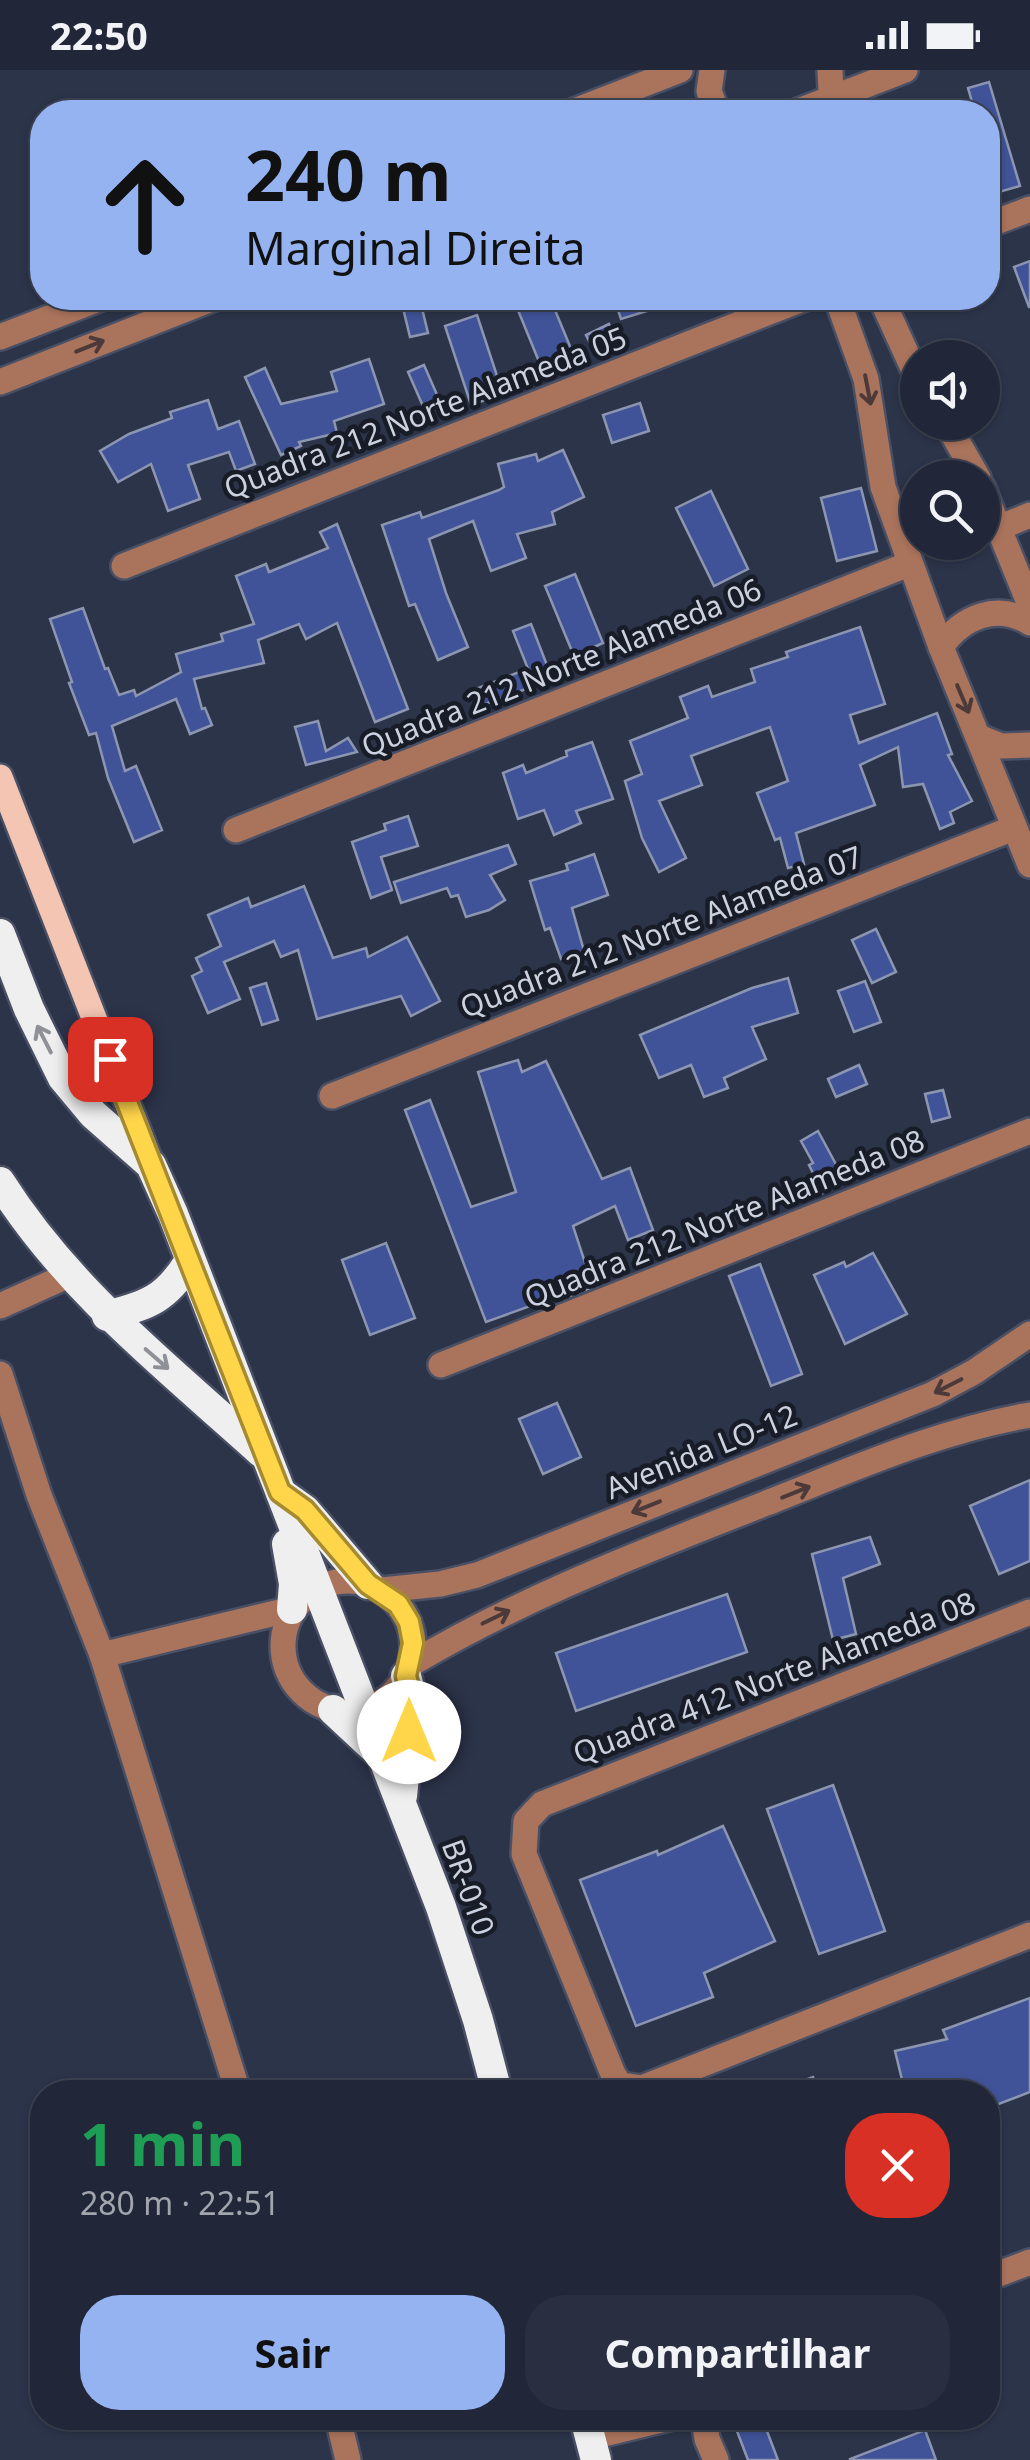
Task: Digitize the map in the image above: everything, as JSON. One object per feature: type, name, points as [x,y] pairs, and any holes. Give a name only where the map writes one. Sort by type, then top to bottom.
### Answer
[{"type":"highway","points":[[2,951],[63,1078],[93,1114],[152,1165]]},
{"type":"highway","name":"BR-010","points":[[152,1165],[448,1926],[494,2080]]},
{"type":"highway","points":[[0,1182],[34,1232],[107,1316],[265,1456]]},
{"type":"highway","points":[[107,1316],[149,1304],[165,1295],[189,1262]]},
{"type":"highway","points":[[292,1610],[294,1584],[282,1499],[305,1510],[375,1587]]},
{"type":"highway","points":[[401,1804],[412,1699],[409,1670]]},
{"type":"highway","points":[[332,1710],[382,1754]]},
{"type":"main road","points":[[0,777],[152,1165]]},
{"type":"street","points":[[603,100],[680,70]]},
{"type":"street","points":[[712,70],[709,91],[712,100]]},
{"type":"street","points":[[830,70],[832,100]]},
{"type":"street","points":[[844,100],[906,70]]},
{"type":"street","points":[[1000,221],[1030,209]]},
{"type":"street","points":[[0,338],[71,310]]},
{"type":"street","points":[[0,382],[183,310]]},
{"type":"street","name":"Quadra 212 Norte Alameda 05","points":[[124,566],[775,310]]},
{"type":"street","points":[[843,310],[859,352],[883,487],[941,647],[1030,865]]},
{"type":"street","points":[[886,310],[900,340]]},
{"type":"street","points":[[1030,515],[1001,527],[1030,605]]},
{"type":"street","name":"Quadra 212 Norte Alameda 06","points":[[236,830],[909,564]]},
{"type":"street","points":[[941,647],[957,628],[982,614],[1013,614],[1030,623]]},
{"type":"street","points":[[979,737],[1001,746],[1030,745]]},
{"type":"street","name":"Quadra 212 Norte Alameda 07","points":[[332,1096],[1014,828]]},
{"type":"street","name":"Quadra 212 Norte Alameda 08","points":[[442,1365],[1030,1131]]},
{"type":"street","points":[[0,1306],[71,1274]]},
{"type":"street","name":"Avenida LO-12","points":[[318,1588],[334,1582],[375,1587],[440,1584],[477,1575],[933,1394],[1030,1334]]},
{"type":"street","points":[[0,1374],[39,1495],[102,1655],[234,2080]]},
{"type":"street","points":[[409,1670],[463,1633],[615,1564],[891,1454],[967,1429],[1030,1415]]},
{"type":"street","points":[[292,1610],[282,1639],[291,1679],[304,1696],[332,1710],[364,1710],[396,1691],[409,1670],[413,1643],[409,1622],[398,1604],[375,1587]]},
{"type":"street","points":[[102,1655],[292,1610],[318,1588]]},
{"type":"street","name":"Quadra 412 Norte Alameda 08","points":[[617,2080],[532,1879],[524,1854],[526,1821],[542,1804],[1030,1612]]},
{"type":"street","name":"Quadra 412 Norte Alameda 08","points":[[662,2080],[1030,1935]]},
{"type":"street","points":[[1000,2273],[1030,2262]]},
{"type":"street","points":[[341,2430],[348,2460]]},
{"type":"street","points":[[591,2438],[622,2430]]},
{"type":"street","points":[[706,2430],[716,2460]]},
{"type":"building","points":[[989,82],[994,100],[972,100],[968,88]]},
{"type":"building","points":[[1000,119],[1020,186],[1000,192]]},
{"type":"building","points":[[1030,261],[1030,307],[1029,307],[1014,267]]},
{"type":"building","points":[[403,310],[422,310],[428,333],[410,337]]},
{"type":"building","points":[[518,310],[555,310],[572,351],[540,364]]},
{"type":"building","points":[[618,310],[650,310],[621,319]]},
{"type":"building","points":[[477,315],[503,394],[471,405],[445,326]]},
{"type":"building","points":[[609,324],[618,342],[595,353],[586,335]]},
{"type":"building","points":[[369,359],[384,404],[334,421],[337,433],[299,442],[301,446],[281,455],[245,377],[265,368],[281,404],[337,391],[331,372]]},
{"type":"building","points":[[424,365],[442,406],[426,413],[408,372]]},
{"type":"building","points":[[208,400],[218,429],[239,421],[255,464],[236,471],[229,452],[188,465],[200,499],[168,511],[151,464],[118,482],[100,451],[129,434],[172,418],[170,412]]},
{"type":"building","points":[[640,403],[649,431],[612,443],[603,415]]},
{"type":"building","points":[[563,450],[584,497],[552,512],[555,524],[517,534],[526,558],[491,571],[473,521],[429,539],[468,647],[438,660],[415,604],[409,606],[382,525],[420,512],[422,518],[499,490],[504,487],[498,464],[536,454],[538,461]]},
{"type":"building","points":[[861,488],[877,551],[837,561],[821,498]]},
{"type":"building","points":[[711,491],[748,569],[714,586],[676,508]]},
{"type":"building","points":[[337,524],[408,709],[375,722],[337,623],[306,639],[299,624],[258,640],[264,663],[194,679],[202,709],[205,708],[212,725],[190,734],[176,699],[112,726],[125,771],[136,766],[162,830],[134,842],[108,778],[96,733],[89,735],[69,683],[72,682],[50,619],[83,608],[119,695],[134,690],[136,696],[181,672],[176,654],[223,641],[221,634],[254,624],[236,576],[266,564],[269,572],[328,548],[320,532]]},
{"type":"building","points":[[575,574],[603,643],[574,656],[545,586]]},
{"type":"building","points":[[531,624],[550,673],[532,679],[513,631]]},
{"type":"building","points":[[860,627],[885,704],[850,715],[859,743],[937,713],[952,754],[948,755],[972,801],[950,812],[954,823],[940,829],[923,784],[903,787],[898,747],[860,765],[875,805],[796,833],[804,864],[788,868],[780,838],[775,840],[757,793],[788,781],[770,727],[691,756],[702,785],[659,801],[686,858],[659,872],[642,838],[625,781],[642,774],[630,741],[688,718],[680,697],[708,686],[712,697],[755,682],[751,669],[788,657],[786,652]]},
{"type":"building","points":[[519,672],[526,689],[483,705],[476,689]]},
{"type":"building","points":[[318,721],[326,751],[348,738],[357,752],[306,765],[295,727]]},
{"type":"building","points":[[592,742],[613,799],[576,811],[581,823],[554,835],[544,810],[518,819],[503,773],[523,765],[526,773]]},
{"type":"building","points":[[408,816],[418,846],[381,857],[392,890],[371,898],[352,842],[386,830],[384,824]]},
{"type":"building","points":[[508,845],[516,864],[490,875],[505,900],[489,910],[466,917],[458,895],[451,897],[447,888],[401,903],[394,882]]},
{"type":"building","points":[[594,854],[608,895],[572,908],[584,951],[561,959],[550,928],[545,930],[530,881],[568,870],[566,864]]},
{"type":"building","points":[[304,886],[333,958],[366,948],[368,957],[407,937],[440,1001],[411,1016],[401,996],[317,1019],[298,950],[281,957],[274,941],[224,962],[240,999],[208,1013],[192,976],[202,971],[196,958],[221,946],[208,915],[248,898],[251,907]]},
{"type":"building","points":[[876,929],[896,972],[872,983],[852,940]]},
{"type":"building","points":[[788,978],[798,1013],[752,1027],[766,1059],[724,1078],[728,1088],[704,1097],[691,1065],[659,1078],[640,1035],[752,988]]},
{"type":"building","points":[[865,981],[881,1022],[854,1032],[838,991]]},
{"type":"building","points":[[266,983],[278,1020],[262,1025],[250,988]]},
{"type":"building","points":[[518,1060],[522,1072],[546,1061],[602,1179],[630,1168],[653,1230],[628,1240],[615,1206],[573,1226],[593,1287],[486,1322],[405,1110],[430,1100],[471,1207],[516,1192],[478,1072]]},
{"type":"building","points":[[859,1065],[867,1084],[836,1097],[828,1079]]},
{"type":"building","points":[[943,1090],[950,1117],[932,1122],[925,1094]]},
{"type":"building","points":[[818,1131],[845,1181],[823,1193],[801,1141]]},
{"type":"building","points":[[386,1243],[415,1318],[370,1335],[342,1260]]},
{"type":"building","points":[[873,1253],[907,1314],[845,1344],[814,1275],[844,1262],[846,1267]]},
{"type":"building","points":[[760,1264],[802,1374],[771,1386],[729,1276]]},
{"type":"building","points":[[557,1403],[581,1457],[543,1474],[519,1419]]},
{"type":"building","points":[[1030,1480],[1030,1561],[999,1574],[970,1506]]},
{"type":"building","points":[[870,1537],[880,1564],[843,1578],[856,1634],[833,1640],[812,1554]]},
{"type":"building","points":[[727,1594],[747,1652],[576,1711],[556,1653]]},
{"type":"building","points":[[833,1785],[885,1931],[819,1954],[767,1809]]},
{"type":"building","points":[[723,1826],[775,1941],[704,1973],[713,1997],[636,2026],[580,1880],[657,1851],[658,1855]]},
{"type":"building","points":[[1030,1998],[1030,2092],[1000,2103],[1000,2080],[902,2080],[895,2051],[947,2039],[943,2030]]},
{"type":"building","points":[[737,2430],[767,2430],[778,2460],[748,2460]]},
{"type":"building","points":[[925,2430],[936,2460],[850,2460],[850,2459]]},
{"type":"route","points":[[110,1059],[280,1492],[305,1510],[368,1584],[398,1604],[409,1622],[413,1643],[406,1676],[412,1699],[409,1732]]}]
